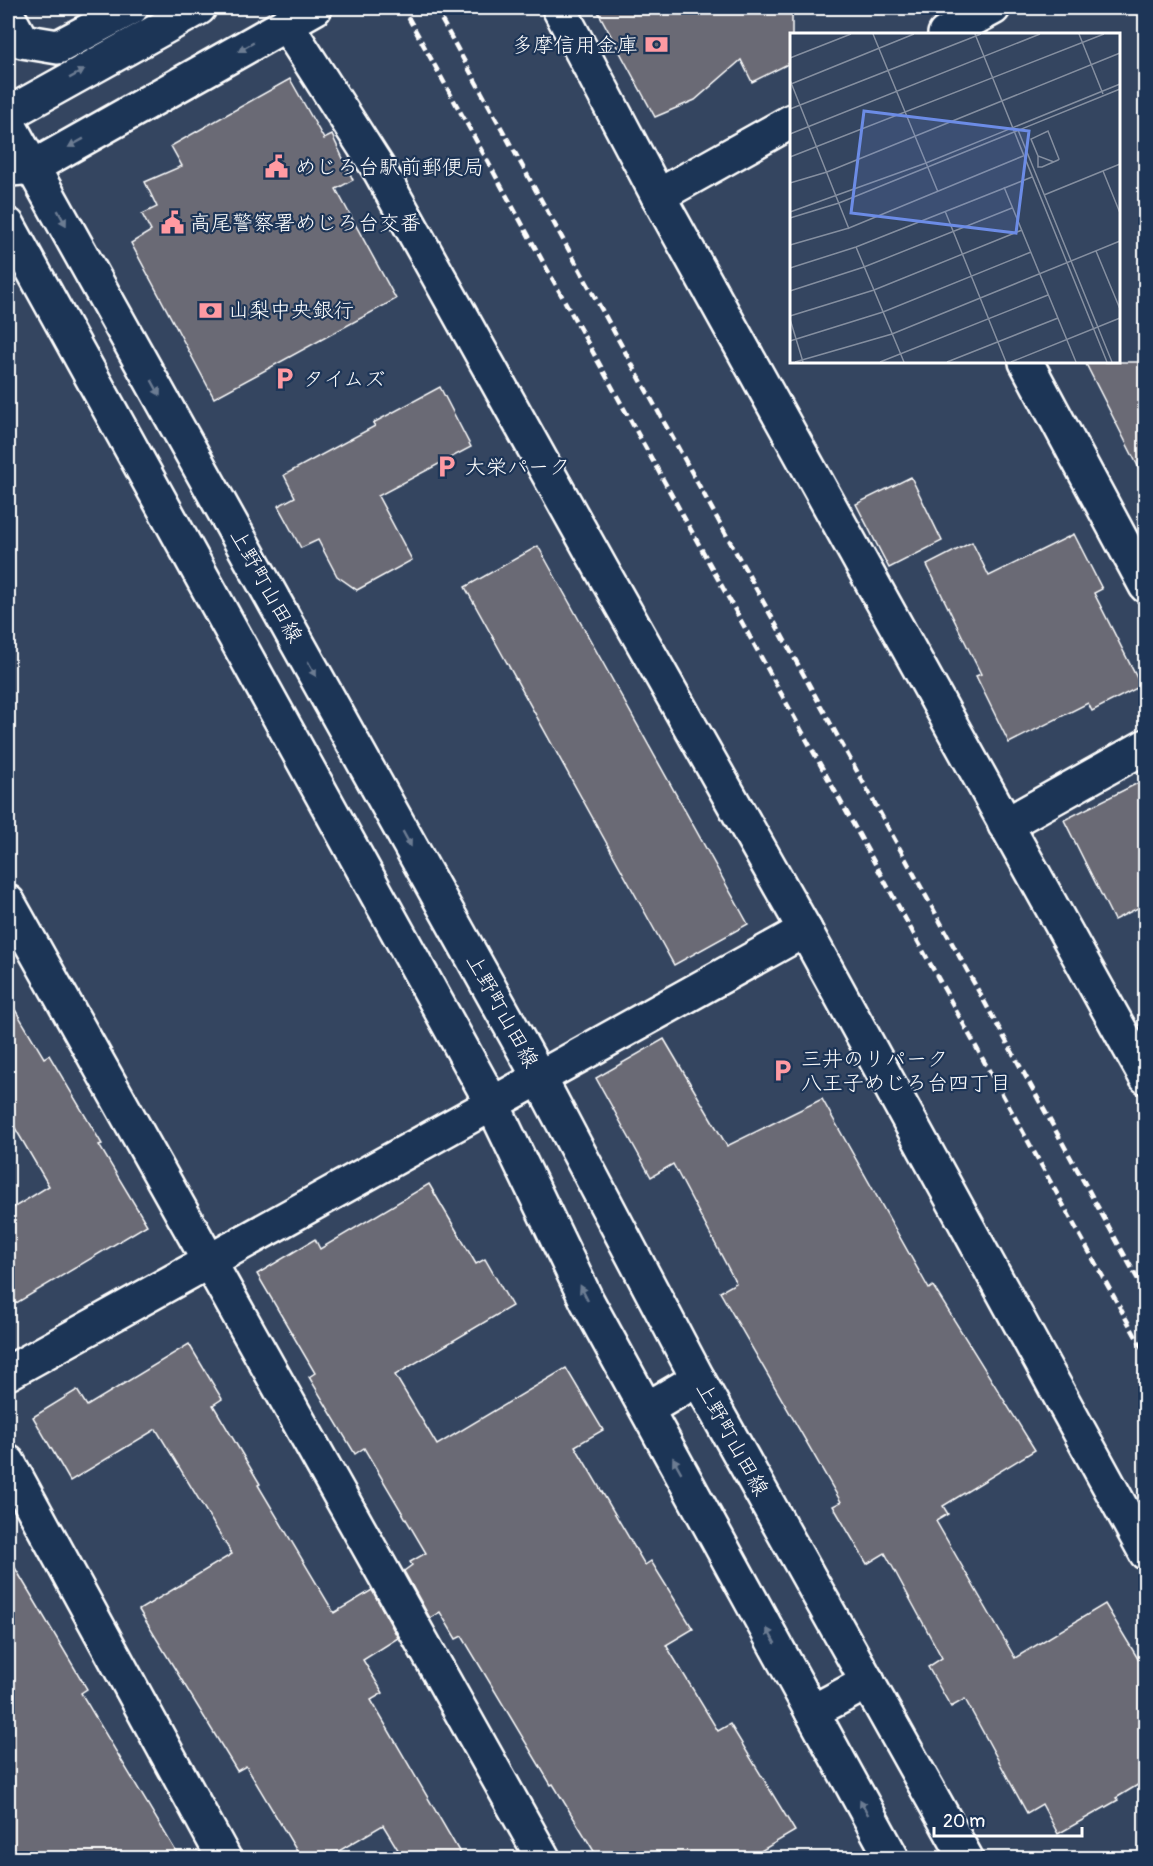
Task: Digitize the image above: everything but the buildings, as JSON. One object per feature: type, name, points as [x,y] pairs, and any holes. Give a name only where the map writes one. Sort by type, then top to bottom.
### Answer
[{"type":"street","points":[[8,16],[22,41],[58,47],[131,8]]},
{"type":"street","points":[[8,114],[199,8]]},
{"type":"street","points":[[20,168],[315,8]]},
{"type":"street","points":[[559,8],[657,196],[1146,1077]]},
{"type":"street","points":[[947,33],[993,8]]},
{"type":"street","points":[[286,24],[380,171],[805,930],[1146,1553]]},
{"type":"street","points":[[657,196],[790,122]]},
{"type":"street","name":"上野町山田線","points":[[8,123],[20,168],[539,1077],[698,1379],[966,1858]]},
{"type":"street","points":[[8,225],[492,1103],[587,1301],[892,1858]]},
{"type":"street","points":[[1027,363],[1146,586]]},
{"type":"street","points":[[1005,825],[1146,746]]},
{"type":"street","points":[[8,902],[543,1858]]},
{"type":"street","points":[[8,1373],[805,930]]},
{"type":"street","points":[[647,1409],[698,1379]]},
{"type":"street","points":[[8,1462],[224,1858]]},
{"type":"street","points":[[812,1712],[868,1682]]},
{"type":"railway","points":[[435,8],[1146,1294]]},
{"type":"railway","points":[[408,17],[1146,1355]]},
{"type":"place","name":"多摩信用金庫","points":[[656,45]]},
{"type":"place","name":"めじろ台駅前郵便局","points":[[277,167]]},
{"type":"place","name":"高尾警察署めじろ台交番","points":[[172,223]]},
{"type":"place","name":"山梨中央銀行","points":[[210,310]]},
{"type":"place","name":"タイムズ","points":[[285,379]]},
{"type":"place","name":"大栄パーク","points":[[447,467]]},
{"type":"place","name":"三井のリパーク 八王子めじろ台四丁目","points":[[783,1071]]}]
